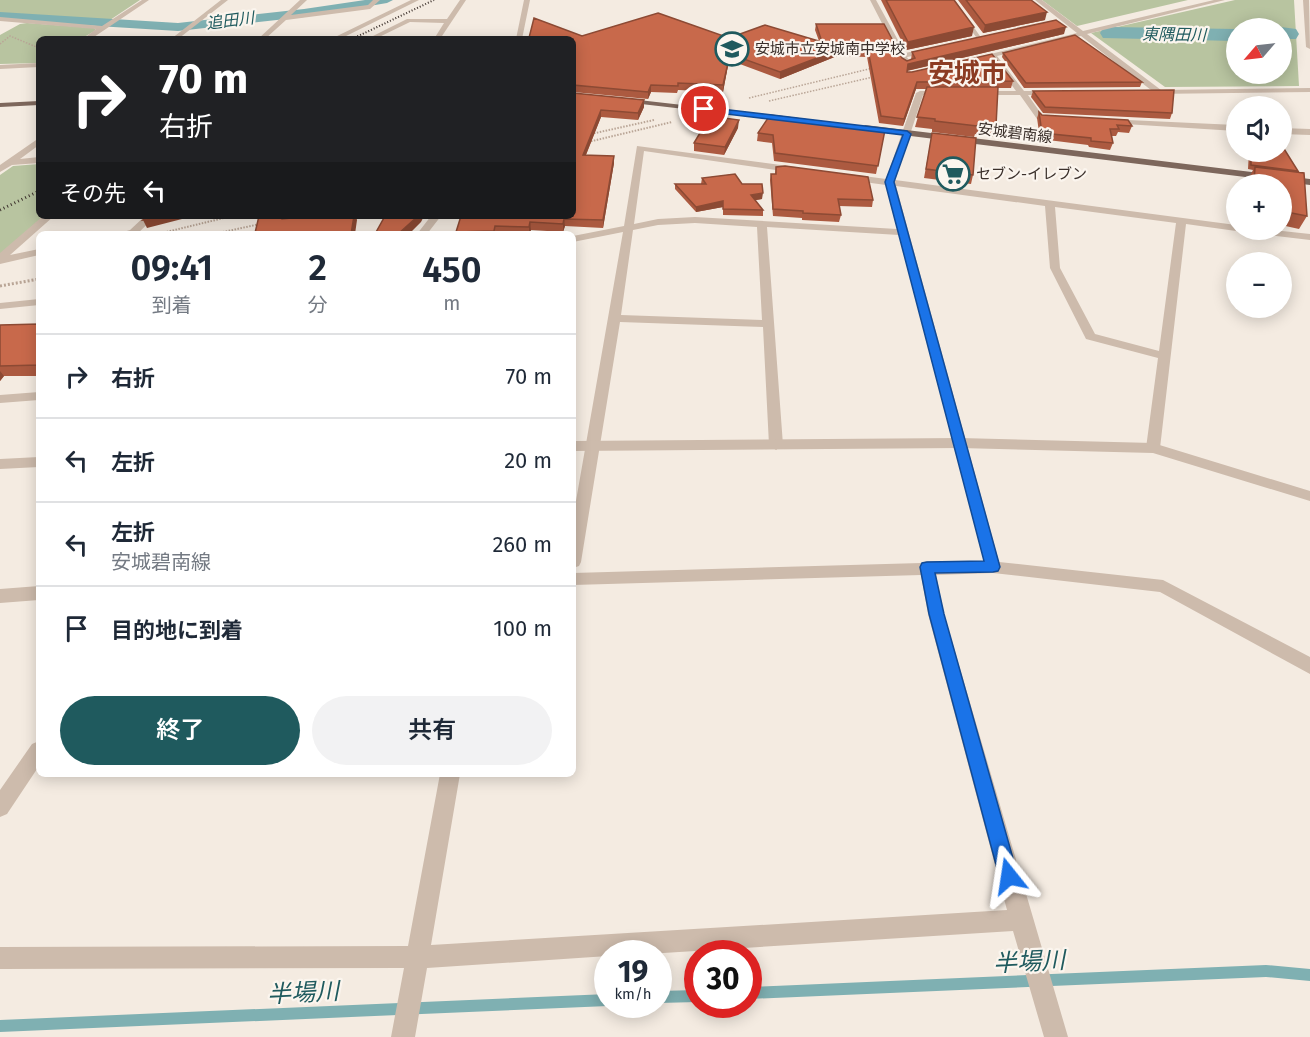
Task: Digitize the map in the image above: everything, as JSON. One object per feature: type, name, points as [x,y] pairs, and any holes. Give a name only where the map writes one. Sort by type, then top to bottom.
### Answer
[{"type":"main road","points":[[618,100],[794,120]]},
{"type":"main road","points":[[0,105],[36,103]]},
{"type":"main road","name":"安城碧南線","points":[[850,127],[1310,182]]},
{"type":"street","points":[[90,36],[146,0]]},
{"type":"street","points":[[178,36],[225,0]]},
{"type":"street","points":[[264,36],[304,0]]},
{"type":"street","points":[[340,36],[416,0]]},
{"type":"street","points":[[439,36],[463,0]]},
{"type":"street","points":[[520,36],[527,0]]},
{"type":"street","points":[[873,0],[903,56],[910,75]]},
{"type":"street","points":[[952,0],[980,39]]},
{"type":"street","points":[[1038,0],[1159,92]]},
{"type":"street","points":[[968,61],[1222,0]]},
{"type":"street","points":[[1306,0],[1310,47]]},
{"type":"street","points":[[285,16],[374,3],[395,10]]},
{"type":"street","points":[[0,19],[106,25]]},
{"type":"street","points":[[376,36],[409,20],[449,21]]},
{"type":"street","points":[[1053,22],[1063,20]]},
{"type":"street","points":[[10,27],[20,21]]},
{"type":"street","points":[[958,44],[991,36]]},
{"type":"street","points":[[903,56],[936,49]]},
{"type":"street","points":[[993,55],[1040,117],[1063,118]]},
{"type":"street","points":[[0,67],[36,65]]},
{"type":"street","points":[[915,84],[920,93],[890,182],[993,567]]},
{"type":"street","points":[[1148,92],[1310,90]]},
{"type":"street","points":[[920,93],[954,93]]},
{"type":"street","points":[[966,93],[1057,93]]},
{"type":"street","points":[[1098,120],[1226,127]]},
{"type":"street","points":[[1292,131],[1310,132]]},
{"type":"street","points":[[0,169],[36,143]]},
{"type":"street","points":[[576,545],[615,318],[640,148],[810,171]]},
{"type":"street","points":[[0,162],[36,160]]},
{"type":"street","points":[[844,176],[1226,227]]},
{"type":"street","points":[[1050,204],[1055,268],[1090,336],[1164,356]]},
{"type":"street","points":[[0,260],[46,219]]},
{"type":"street","points":[[134,231],[148,219]]},
{"type":"street","points":[[424,231],[434,219]]},
{"type":"street","points":[[576,238],[658,222],[695,220],[903,232]]},
{"type":"street","points":[[1153,448],[1181,221]]},
{"type":"street","points":[[762,223],[776,445]]},
{"type":"street","points":[[1292,235],[1310,237]]},
{"type":"street","points":[[0,260],[36,253]]},
{"type":"street","points":[[0,306],[36,302]]},
{"type":"street","points":[[615,318],[770,324]]},
{"type":"street","points":[[0,399],[36,396]]},
{"type":"street","points":[[576,446],[960,443],[1153,448],[1310,496]]},
{"type":"street","points":[[0,464],[36,462]]},
{"type":"street","points":[[927,567],[939,625],[1056,1037]]},
{"type":"street","points":[[576,579],[927,567],[993,567],[1163,586],[1310,666]]},
{"type":"street","points":[[0,596],[36,593]]},
{"type":"street","points":[[0,807],[36,754]]},
{"type":"street","points":[[403,1037],[449,777]]},
{"type":"street","points":[[0,958],[417,957],[1021,920]]},
{"type":"path","points":[[0,44],[10,36],[36,47]]},
{"type":"path","points":[[874,68],[878,72]]},
{"type":"path","points":[[767,101],[877,76]]},
{"type":"path","points":[[584,143],[690,118],[692,113],[704,109]]},
{"type":"path","points":[[583,136],[656,120]]},
{"type":"path","points":[[170,231],[220,219]]},
{"type":"path","points":[[274,221],[283,219]]},
{"type":"path","points":[[227,231],[263,223]]},
{"type":"path","points":[[0,286],[36,280]]},
{"type":"green space","points":[[0,0],[140,0],[110,20],[0,13]]},
{"type":"green space","points":[[1042,0],[1188,0],[1077,26]]},
{"type":"green space","points":[[1235,0],[1294,0],[1299,86],[1165,87],[1091,33]]},
{"type":"green space","points":[[20,24],[94,28],[96,30],[86,36],[36,36],[36,63],[0,64],[0,35]]},
{"type":"green space","points":[[36,164],[36,219],[41,219],[0,256],[0,175],[13,166]]},
{"type":"building","points":[[886,0],[954,0],[974,27],[908,42]]},
{"type":"building","points":[[966,0],[1031,0],[1047,12],[985,25]]},
{"type":"building","points":[[658,13],[729,38],[765,25],[822,42],[816,24],[884,24],[902,58],[907,61],[915,58],[912,52],[1056,20],[1066,27],[908,64],[907,72],[912,72],[992,54],[1013,81],[917,82],[904,119],[881,116],[868,50],[838,50],[780,72],[730,54],[723,85],[678,83],[678,86],[651,85],[648,92],[576,85],[576,36],[530,36],[534,18],[582,36]]},
{"type":"building","points":[[1075,35],[1142,82],[1026,83],[1003,53]]},
{"type":"building","points":[[927,87],[998,87],[996,126],[978,124],[977,126],[917,117]]},
{"type":"building","points":[[1174,90],[1172,113],[1045,107],[1033,91]]},
{"type":"building","points":[[576,93],[644,100],[638,113],[601,110],[583,155],[614,156],[603,220],[564,219],[576,219]]},
{"type":"building","points":[[1039,112],[1042,115],[1128,120],[1132,126],[1117,125],[1119,129],[1110,129],[1113,143],[1091,141],[1091,138],[1042,133]]},
{"type":"building","points":[[770,115],[885,130],[878,166],[775,153],[773,135],[758,133]]},
{"type":"building","points":[[710,116],[739,120],[725,147],[694,143]]},
{"type":"building","points":[[932,133],[976,138],[973,175],[926,169]]},
{"type":"building","points":[[1292,161],[1298,171],[1251,165],[1251,162]]},
{"type":"building","points":[[785,166],[868,177],[873,200],[838,199],[841,215],[773,209],[771,174],[776,174],[776,167]]},
{"type":"building","points":[[1255,167],[1304,173],[1307,216],[1292,213],[1292,174],[1255,174]]},
{"type":"building","points":[[735,174],[742,184],[762,184],[763,193],[751,195],[763,210],[723,209],[723,201],[696,207],[675,184],[706,184],[702,178]]},
{"type":"building","points":[[258,219],[354,219],[352,231],[255,231]]},
{"type":"building","points":[[383,219],[415,219],[401,231],[377,231]]},
{"type":"building","points":[[460,219],[564,219],[563,224],[530,222],[529,227],[495,226],[494,231],[456,231]]},
{"type":"building","points":[[36,324],[36,365],[0,366],[0,325]]},
{"type":"waterway","name":"追田川","points":[[0,16],[178,27],[304,13],[387,0]]},
{"type":"waterway","name":"東隅田川","points":[[1111,33],[1226,35]]},
{"type":"waterway","name":"半場川","points":[[762,992],[1266,971],[1310,975]]},
{"type":"waterway","name":"半場川","points":[[672,997],[684,996]]},
{"type":"waterway","name":"半場川","points":[[0,1026],[594,1001]]},
{"type":"railway","points":[[358,36],[434,0]]},
{"type":"railway","points":[[0,210],[36,192]]},
{"type":"place","name":"安城市立安城南中学校","points":[[732,49]]},
{"type":"place","name":"セブン-イレブン","points":[[953,174]]},
{"type":"district","name":"安城市","points":[[967,73]]},
{"type":"route","points":[[704,109],[907,134],[890,182],[993,567],[927,567],[936,614],[1009,876]]}]
